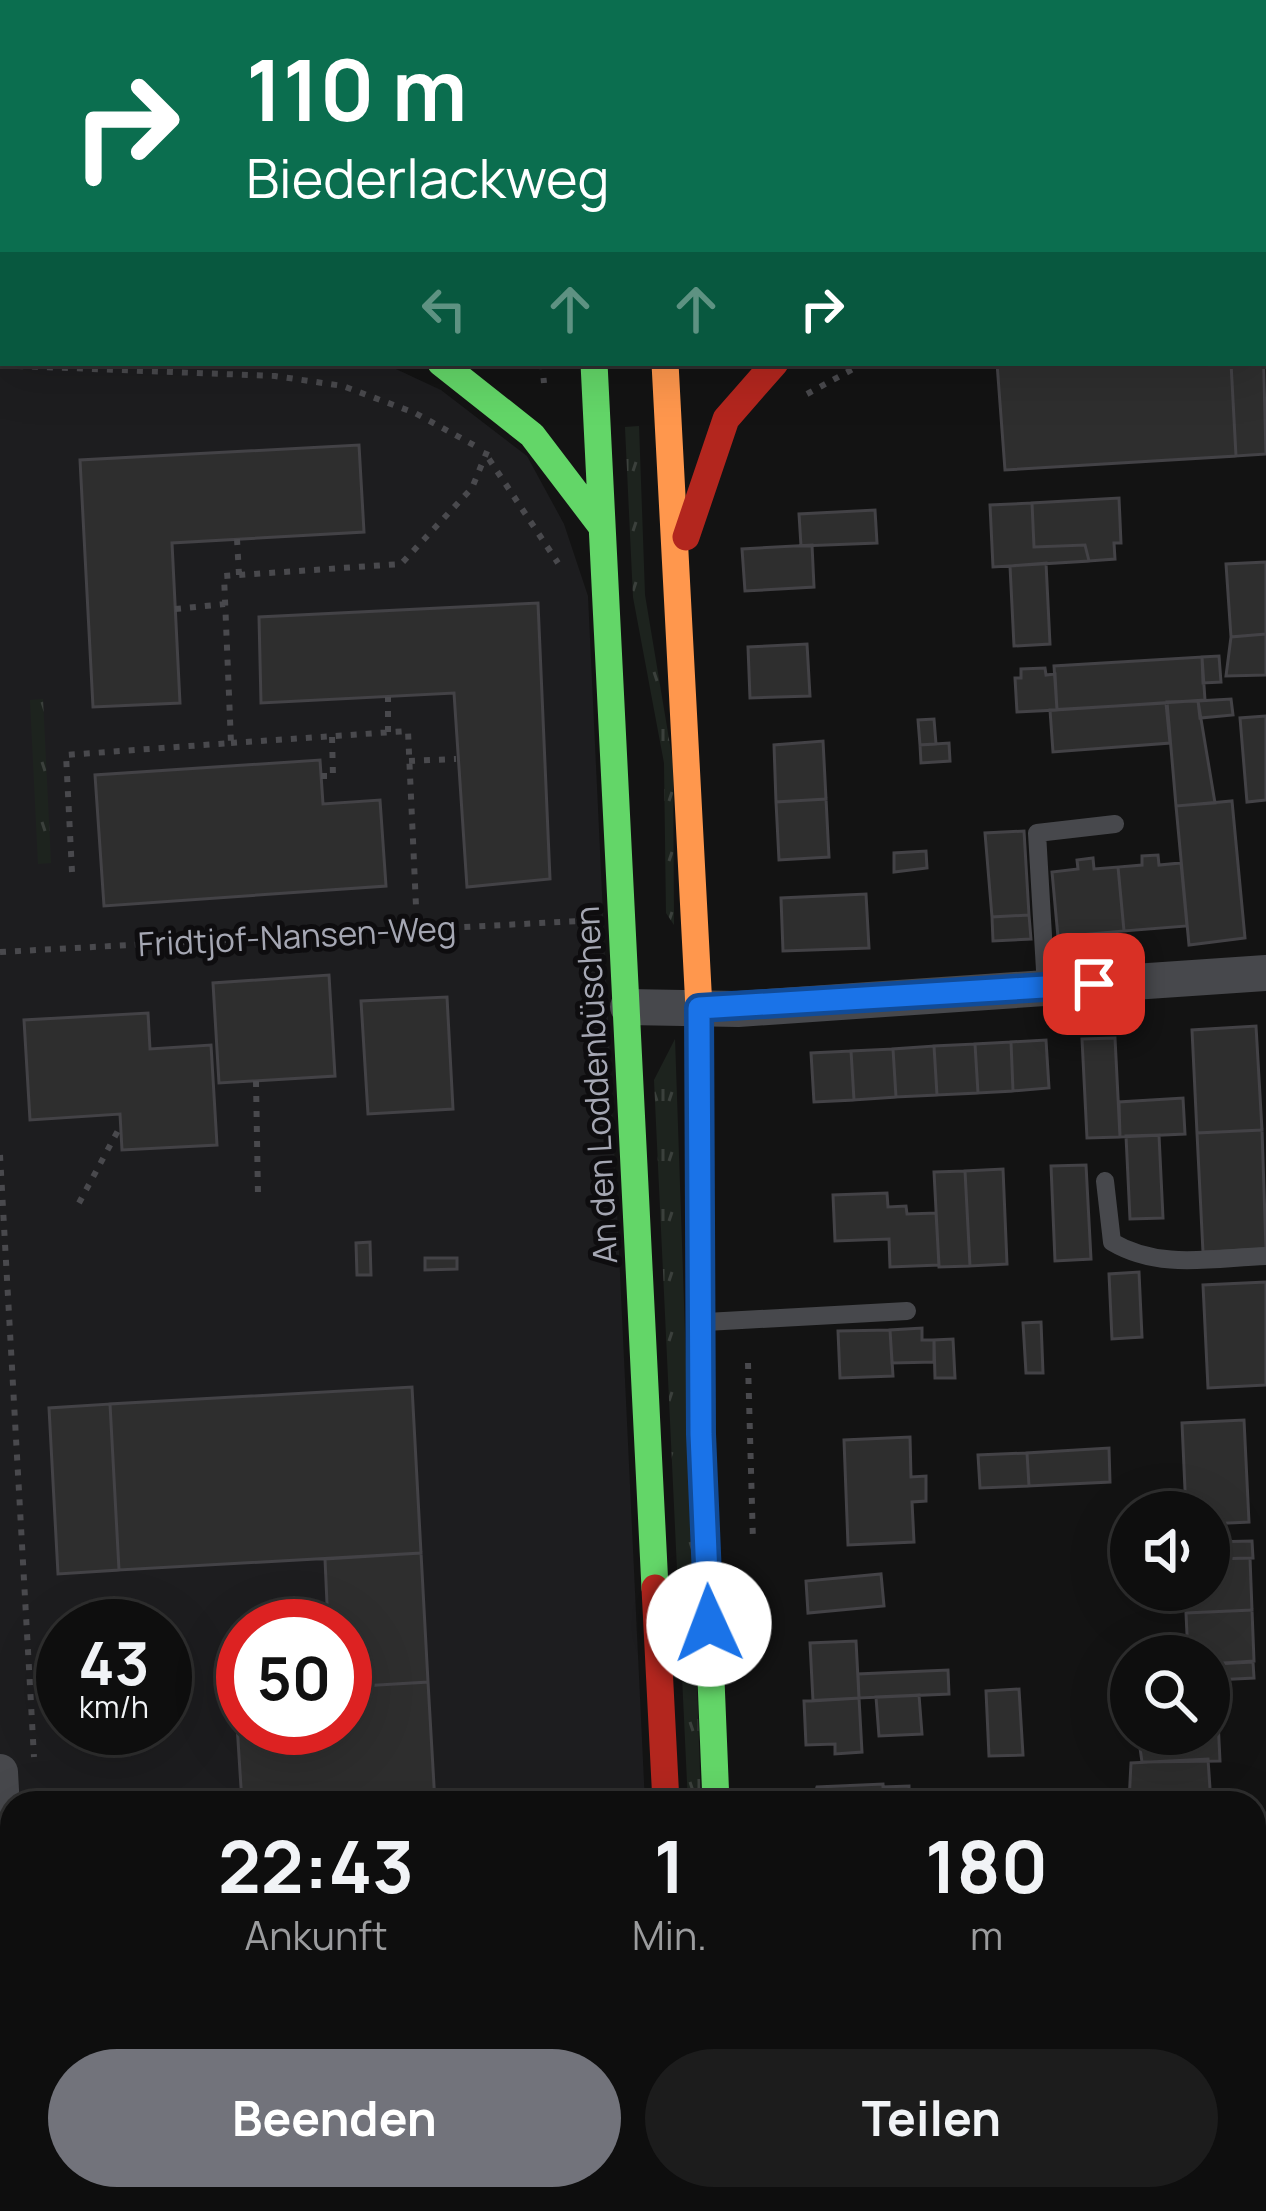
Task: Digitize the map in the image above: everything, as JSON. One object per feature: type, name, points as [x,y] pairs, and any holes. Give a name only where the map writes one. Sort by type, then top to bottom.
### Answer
[{"type":"main road","points":[[445,366],[521,419],[569,473],[606,535]]},
{"type":"main road","name":"An den Loddenbüschen","points":[[594,366],[664,1791]]},
{"type":"main road","points":[[664,366],[699,1008],[701,1323],[716,1791]]},
{"type":"main road","points":[[674,584],[711,450],[737,399],[772,366]]},
{"type":"street","points":[[628,1007],[699,1008],[1266,973]]},
{"type":"lane","points":[[1046,987],[1037,832],[1115,824]]},
{"type":"lane","points":[[1105,1181],[1112,1242],[1136,1256],[1156,1261],[1266,1256]]},
{"type":"lane","points":[[701,1323],[907,1311]]},
{"type":"path","points":[[25,366],[274,376],[343,386],[415,413],[484,452],[472,488],[401,564],[224,576],[231,743]]},
{"type":"path","points":[[542,366],[545,393]]},
{"type":"path","points":[[801,399],[859,366]]},
{"type":"path","points":[[238,539],[238,575]]},
{"type":"path","points":[[175,609],[225,604]]},
{"type":"path","points":[[388,697],[388,732]]},
{"type":"path","points":[[72,872],[66,755],[408,731],[417,929]]},
{"type":"path","points":[[321,776],[333,776],[332,736]]},
{"type":"path","points":[[409,761],[456,759]]},
{"type":"path","name":"Fridtjof-Nansen-Weg","points":[[0,952],[594,920]]},
{"type":"path","points":[[256,1081],[258,1195]]},
{"type":"path","points":[[79,1203],[121,1125]]},
{"type":"path","points":[[0,1155],[18,1776]]},
{"type":"shaded area","points":[[0,366],[389,366],[441,390],[527,456],[564,524],[588,596],[644,1791],[0,1791]]},
{"type":"green space","points":[[639,426],[645,595],[673,763],[674,925],[666,913],[664,763],[633,597],[625,427]]},
{"type":"green space","points":[[43,699],[51,863],[38,864],[30,700]]},
{"type":"green space","points":[[675,1039],[701,1791],[687,1791],[654,1080]]},
{"type":"building","points":[[997,366],[1231,366],[1236,456],[1005,470]]},
{"type":"building","points":[[1231,366],[1264,366],[1266,454],[1236,456]]},
{"type":"building","points":[[359,445],[364,532],[172,543],[180,703],[93,707],[80,460]]},
{"type":"building","points":[[1119,498],[1121,543],[1114,543],[1115,559],[1089,561],[1085,545],[1034,547],[1032,503]]},
{"type":"building","points":[[1032,503],[1034,547],[1085,545],[1089,561],[993,567],[990,505]]},
{"type":"building","points":[[875,510],[877,543],[801,546],[799,514]]},
{"type":"building","points":[[812,545],[814,587],[745,591],[742,549]]},
{"type":"building","points":[[1266,562],[1266,634],[1231,637],[1226,564]]},
{"type":"building","points":[[1046,563],[1050,644],[1014,646],[1010,566]]},
{"type":"building","points":[[538,603],[550,879],[467,887],[454,693],[261,703],[259,617]]},
{"type":"building","points":[[1266,634],[1266,675],[1226,676],[1231,637]]},
{"type":"building","points":[[807,644],[810,696],[750,698],[748,647]]},
{"type":"building","points":[[1219,656],[1221,682],[1203,683],[1202,657]]},
{"type":"building","points":[[1202,657],[1205,700],[1057,710],[1054,666]]},
{"type":"building","points":[[1045,668],[1046,675],[1055,674],[1057,710],[1017,712],[1015,678],[1021,678],[1021,669]]},
{"type":"building","points":[[1231,699],[1233,715],[1200,718],[1198,701]]},
{"type":"building","points":[[1198,701],[1215,803],[1176,806],[1167,702]]},
{"type":"building","points":[[1166,703],[1170,743],[1053,752],[1050,710]]},
{"type":"building","points":[[1266,716],[1266,800],[1247,802],[1240,718]]},
{"type":"building","points":[[934,719],[936,744],[920,745],[918,720]]},
{"type":"building","points":[[823,741],[826,799],[776,802],[774,745]]},
{"type":"building","points":[[949,743],[950,761],[921,763],[920,745]]},
{"type":"building","points":[[320,760],[323,804],[380,800],[386,886],[104,906],[95,775]]},
{"type":"building","points":[[826,799],[829,857],[779,860],[776,802]]},
{"type":"building","points":[[1232,801],[1245,938],[1189,945],[1176,806]]},
{"type":"building","points":[[1024,831],[1029,915],[992,917],[985,833]]},
{"type":"building","points":[[926,851],[927,868],[894,872],[894,853]]},
{"type":"building","points":[[1158,855],[1159,865],[1181,863],[1187,926],[1124,931],[1118,867],[1142,865],[1142,856]]},
{"type":"building","points":[[1093,858],[1094,869],[1118,867],[1124,931],[1058,937],[1052,872],[1078,869],[1077,860]]},
{"type":"building","points":[[866,894],[869,948],[783,951],[781,898]]},
{"type":"building","points":[[1029,915],[1031,939],[993,941],[992,917]]},
{"type":"building","points":[[329,975],[335,1076],[219,1083],[213,983]]},
{"type":"building","points":[[447,997],[453,1109],[368,1114],[361,1001]]},
{"type":"building","points":[[148,1013],[150,1049],[211,1045],[217,1145],[122,1150],[120,1114],[30,1120],[24,1020]]},
{"type":"building","points":[[1256,1026],[1262,1130],[1197,1133],[1192,1030]]},
{"type":"building","points":[[1115,1038],[1120,1137],[1087,1138],[1082,1039]]},
{"type":"building","points":[[1046,1040],[1049,1088],[1013,1091],[1011,1042]]},
{"type":"building","points":[[1011,1042],[1013,1091],[978,1093],[975,1044]]},
{"type":"building","points":[[975,1044],[978,1093],[937,1095],[934,1046]]},
{"type":"building","points":[[934,1046],[937,1095],[896,1097],[893,1049]]},
{"type":"building","points":[[893,1049],[896,1097],[854,1100],[851,1051]]},
{"type":"building","points":[[851,1051],[854,1100],[814,1102],[811,1053]]},
{"type":"building","points":[[1183,1098],[1185,1134],[1120,1137],[1119,1102]]},
{"type":"building","points":[[1262,1130],[1266,1249],[1203,1252],[1197,1133]]},
{"type":"building","points":[[1159,1135],[1163,1218],[1130,1219],[1126,1136]]},
{"type":"building","points":[[1086,1165],[1091,1259],[1055,1261],[1051,1166]]},
{"type":"building","points":[[1003,1169],[1007,1264],[970,1266],[965,1171]]},
{"type":"building","points":[[965,1171],[970,1266],[939,1267],[934,1172]]},
{"type":"building","points":[[887,1193],[888,1207],[906,1206],[907,1214],[936,1213],[939,1265],[890,1267],[889,1239],[835,1241],[833,1195]]},
{"type":"building","points":[[370,1242],[371,1275],[357,1275],[356,1243]]},
{"type":"building","points":[[425,1258],[457,1258],[457,1269],[425,1270]]},
{"type":"building","points":[[1139,1272],[1142,1337],[1112,1339],[1109,1274]]},
{"type":"building","points":[[1266,1282],[1266,1385],[1208,1388],[1203,1285]]},
{"type":"building","points":[[1041,1322],[1043,1373],[1026,1373],[1023,1323]]},
{"type":"building","points":[[922,1328],[922,1340],[934,1340],[934,1362],[892,1363],[890,1330]]},
{"type":"building","points":[[890,1330],[893,1376],[840,1378],[838,1331]]},
{"type":"building","points":[[953,1339],[955,1378],[935,1378],[934,1340]]},
{"type":"building","points":[[412,1387],[421,1553],[119,1570],[110,1404]]},
{"type":"building","points":[[110,1404],[119,1570],[58,1574],[49,1408]]},
{"type":"building","points":[[1244,1420],[1249,1522],[1230,1523],[1230,1491],[1185,1491],[1182,1423]]},
{"type":"building","points":[[910,1437],[911,1477],[926,1476],[926,1501],[912,1502],[914,1542],[848,1545],[844,1440]]},
{"type":"building","points":[[1109,1448],[1110,1482],[1029,1486],[1027,1453]]},
{"type":"building","points":[[1027,1453],[1029,1486],[980,1488],[978,1455]]},
{"type":"building","points":[[1252,1541],[1253,1558],[1230,1559],[1230,1542]]},
{"type":"building","points":[[421,1553],[428,1682],[372,1685],[372,1599],[327,1599],[325,1559]]},
{"type":"building","points":[[1230,1558],[1250,1558],[1252,1610],[1230,1611]]},
{"type":"building","points":[[881,1574],[884,1606],[808,1613],[806,1581]]},
{"type":"building","points":[[1252,1610],[1254,1661],[1230,1663],[1230,1635],[1187,1635],[1186,1613]]},
{"type":"building","points":[[856,1641],[859,1698],[813,1701],[810,1643]]},
{"type":"building","points":[[1253,1662],[1254,1678],[1230,1679],[1230,1663]]},
{"type":"building","points":[[948,1670],[949,1694],[859,1698],[858,1674]]},
{"type":"building","points":[[428,1682],[434,1791],[241,1791],[239,1755],[372,1755],[372,1685]]},
{"type":"building","points":[[1019,1689],[1023,1755],[989,1756],[986,1691]]},
{"type":"building","points":[[919,1695],[922,1734],[879,1736],[876,1697]]},
{"type":"building","points":[[859,1698],[862,1752],[835,1754],[835,1744],[806,1745],[804,1701]]},
{"type":"building","points":[[1141,1755],[1220,1755],[1220,1761],[1142,1762]]},
{"type":"building","points":[[1208,1759],[1210,1791],[1130,1791],[1131,1763]]},
{"type":"building","points":[[883,1784],[883,1791],[816,1791],[817,1787]]},
{"type":"building","points":[[909,1786],[909,1791],[883,1791],[883,1787]]},
{"type":"traffic: fast","points":[[445,366],[532,435],[602,527]]},
{"type":"traffic: fast","points":[[594,366],[655,1588]]},
{"type":"traffic: fast","points":[[700,1127],[701,1434],[716,1791]]},
{"type":"traffic: slow","points":[[665,366],[699,1008],[700,1127]]},
{"type":"traffic: jam","points":[[686,537],[726,419],[772,366]]},
{"type":"traffic: jam","points":[[655,1588],[665,1791]]},
{"type":"route","points":[[709,1624],[701,1434],[699,1008],[1094,984]]}]
